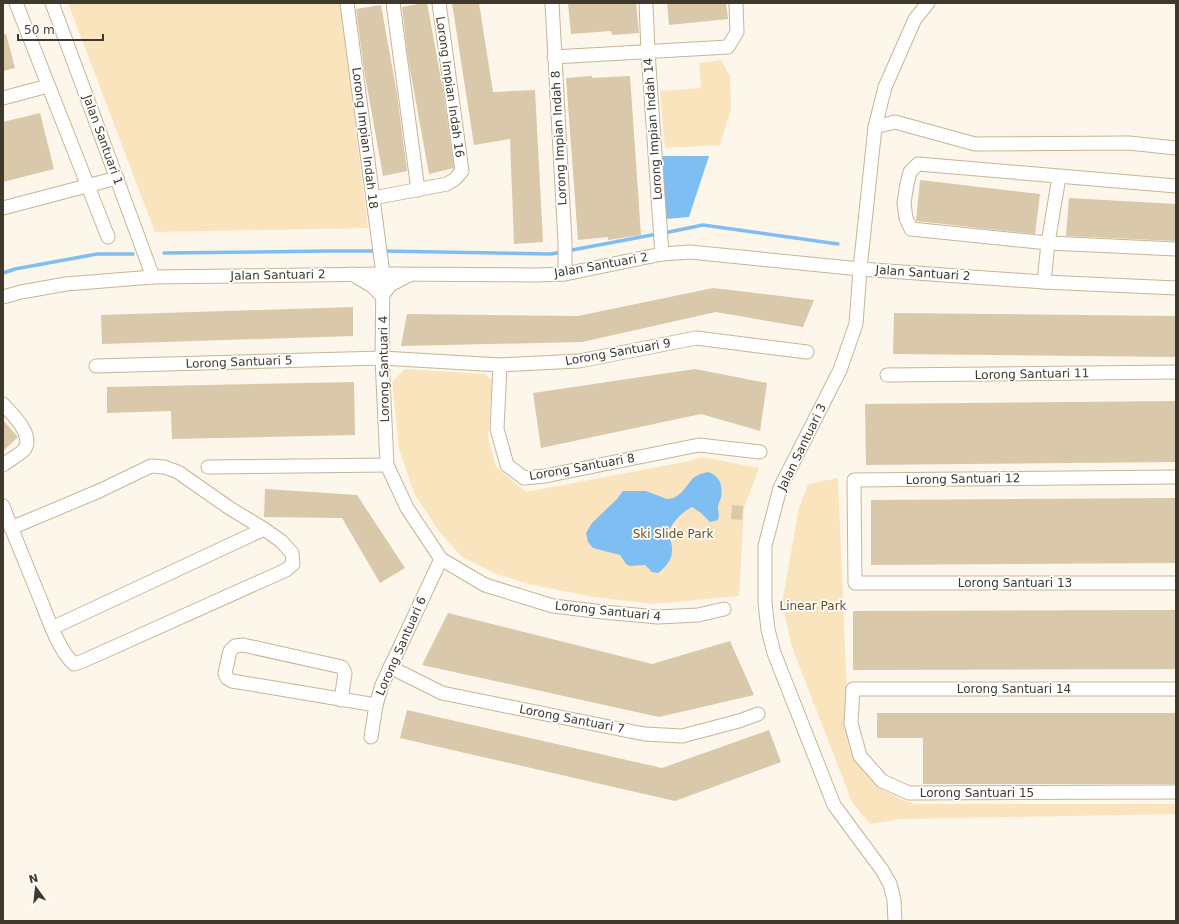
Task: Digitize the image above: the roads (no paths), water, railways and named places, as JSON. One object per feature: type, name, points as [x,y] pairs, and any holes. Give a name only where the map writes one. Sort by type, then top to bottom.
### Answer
[{"type":"street","points":[[16,3],[108,237]]},
{"type":"street","name":"Jalan Santuari 1","points":[[52,3],[153,277]]},
{"type":"street","name":"Lorong Impian Indah 18","points":[[347,3],[383,274]]},
{"type":"street","points":[[393,3],[418,190]]},
{"type":"street","name":"Lorong Impian Indah 16","points":[[373,198],[447,184],[455,179],[462,171],[439,3]]},
{"type":"street","name":"Lorong Impian Indah 8","points":[[552,3],[565,242],[565,269]]},
{"type":"street","name":"Lorong Impian Indah 14","points":[[646,3],[661,250]]},
{"type":"street","points":[[554,57],[728,47],[737,32],[736,3]]},
{"type":"street","name":"Jalan Santuari 3","points":[[895,921],[894,900],[890,884],[882,870],[834,805],[774,653],[768,630],[764,603],[765,546],[780,488],[840,370],[856,324],[860,269],[875,127],[888,80],[915,19],[928,3]]},
{"type":"street","points":[[3,98],[48,86]]},
{"type":"street","points":[[875,127],[895,122],[974,144],[1129,143],[1176,148]]},
{"type":"street","points":[[1176,186],[918,164],[910,172],[906,184],[904,203],[906,218],[911,229],[1048,243],[1176,249]]},
{"type":"street","points":[[1044,282],[1048,243],[1059,177]]},
{"type":"street","points":[[3,208],[117,178]]},
{"type":"street","name":"Jalan Santuari 2","points":[[3,297],[21,292],[66,284],[153,277],[352,274],[536,276],[661,250],[860,269],[1044,282],[1176,288]]},
{"type":"street","points":[[352,274],[372,286],[382,296],[390,285],[411,274]]},
{"type":"street","name":"Lorong Santuari 4","points":[[383,274],[382,358],[387,465],[407,508],[441,559],[485,585],[553,606],[658,617],[698,615],[724,609]]},
{"type":"street","name":"Lorong Santuari 9","points":[[382,358],[500,365],[579,361],[696,338],[807,352]]},
{"type":"street","name":"Lorong Santuari 5","points":[[96,366],[382,358]]},
{"type":"street","name":"Lorong Santuari 8","points":[[500,365],[497,429],[507,465],[524,478],[545,476],[699,445],[760,452]]},
{"type":"street","name":"Lorong Santuari 11","points":[[887,375],[1176,372]]},
{"type":"street","points":[[3,404],[24,428],[27,440],[24,449],[3,465]]},
{"type":"street","points":[[208,467],[387,465]]},
{"type":"street","points":[[3,506],[11,528],[52,628],[68,658],[74,664],[83,662],[286,570],[293,564],[292,553],[281,541],[228,507],[178,472],[164,467],[151,466],[99,491],[11,528]]},
{"type":"street","name":"Lorong Santuari 12","points":[[855,582],[854,480],[1176,477]]},
{"type":"street","points":[[52,628],[264,529]]},
{"type":"street","name":"Lorong Santuari 6","points":[[371,737],[376,705],[382,685],[441,559]]},
{"type":"street","name":"Lorong Santuari 13","points":[[855,582],[1176,583]]},
{"type":"street","points":[[341,700],[345,672],[342,667],[243,644],[235,646],[230,651],[225,673],[227,678],[232,680],[341,700],[376,705]]},
{"type":"street","name":"Lorong Santuari 7","points":[[390,667],[442,693],[644,734],[682,736],[739,721],[758,714]]},
{"type":"street","name":"Lorong Santuari 14","points":[[853,689],[1176,689]]},
{"type":"street","name":"Lorong Santuari 15","points":[[853,689],[851,723],[860,756],[882,781],[909,793],[1176,792]]},
{"type":"water","points":[[662,156],[709,156],[689,217],[666,219]]},
{"type":"water","points":[[708,472],[718,479],[721,485],[722,493],[718,506],[718,520],[710,522],[692,507],[684,512],[675,521],[668,533],[672,547],[670,560],[658,573],[652,572],[645,565],[630,566],[626,564],[620,555],[593,548],[588,542],[586,533],[592,523],[617,499],[623,491],[646,491],[667,499],[674,498],[682,492],[693,478]]},
{"type":"waterway","points":[[664,233],[703,225],[838,244]]},
{"type":"waterway","points":[[383,251],[551,254],[657,234]]},
{"type":"waterway","points":[[164,253],[377,251]]},
{"type":"waterway","points":[[3,273],[15,269],[97,254],[133,254]]},
{"type":"park label","name":"Ski Slide Park","points":[[673,534]]},
{"type":"park label","name":"Linear Park","points":[[813,606]]}]
